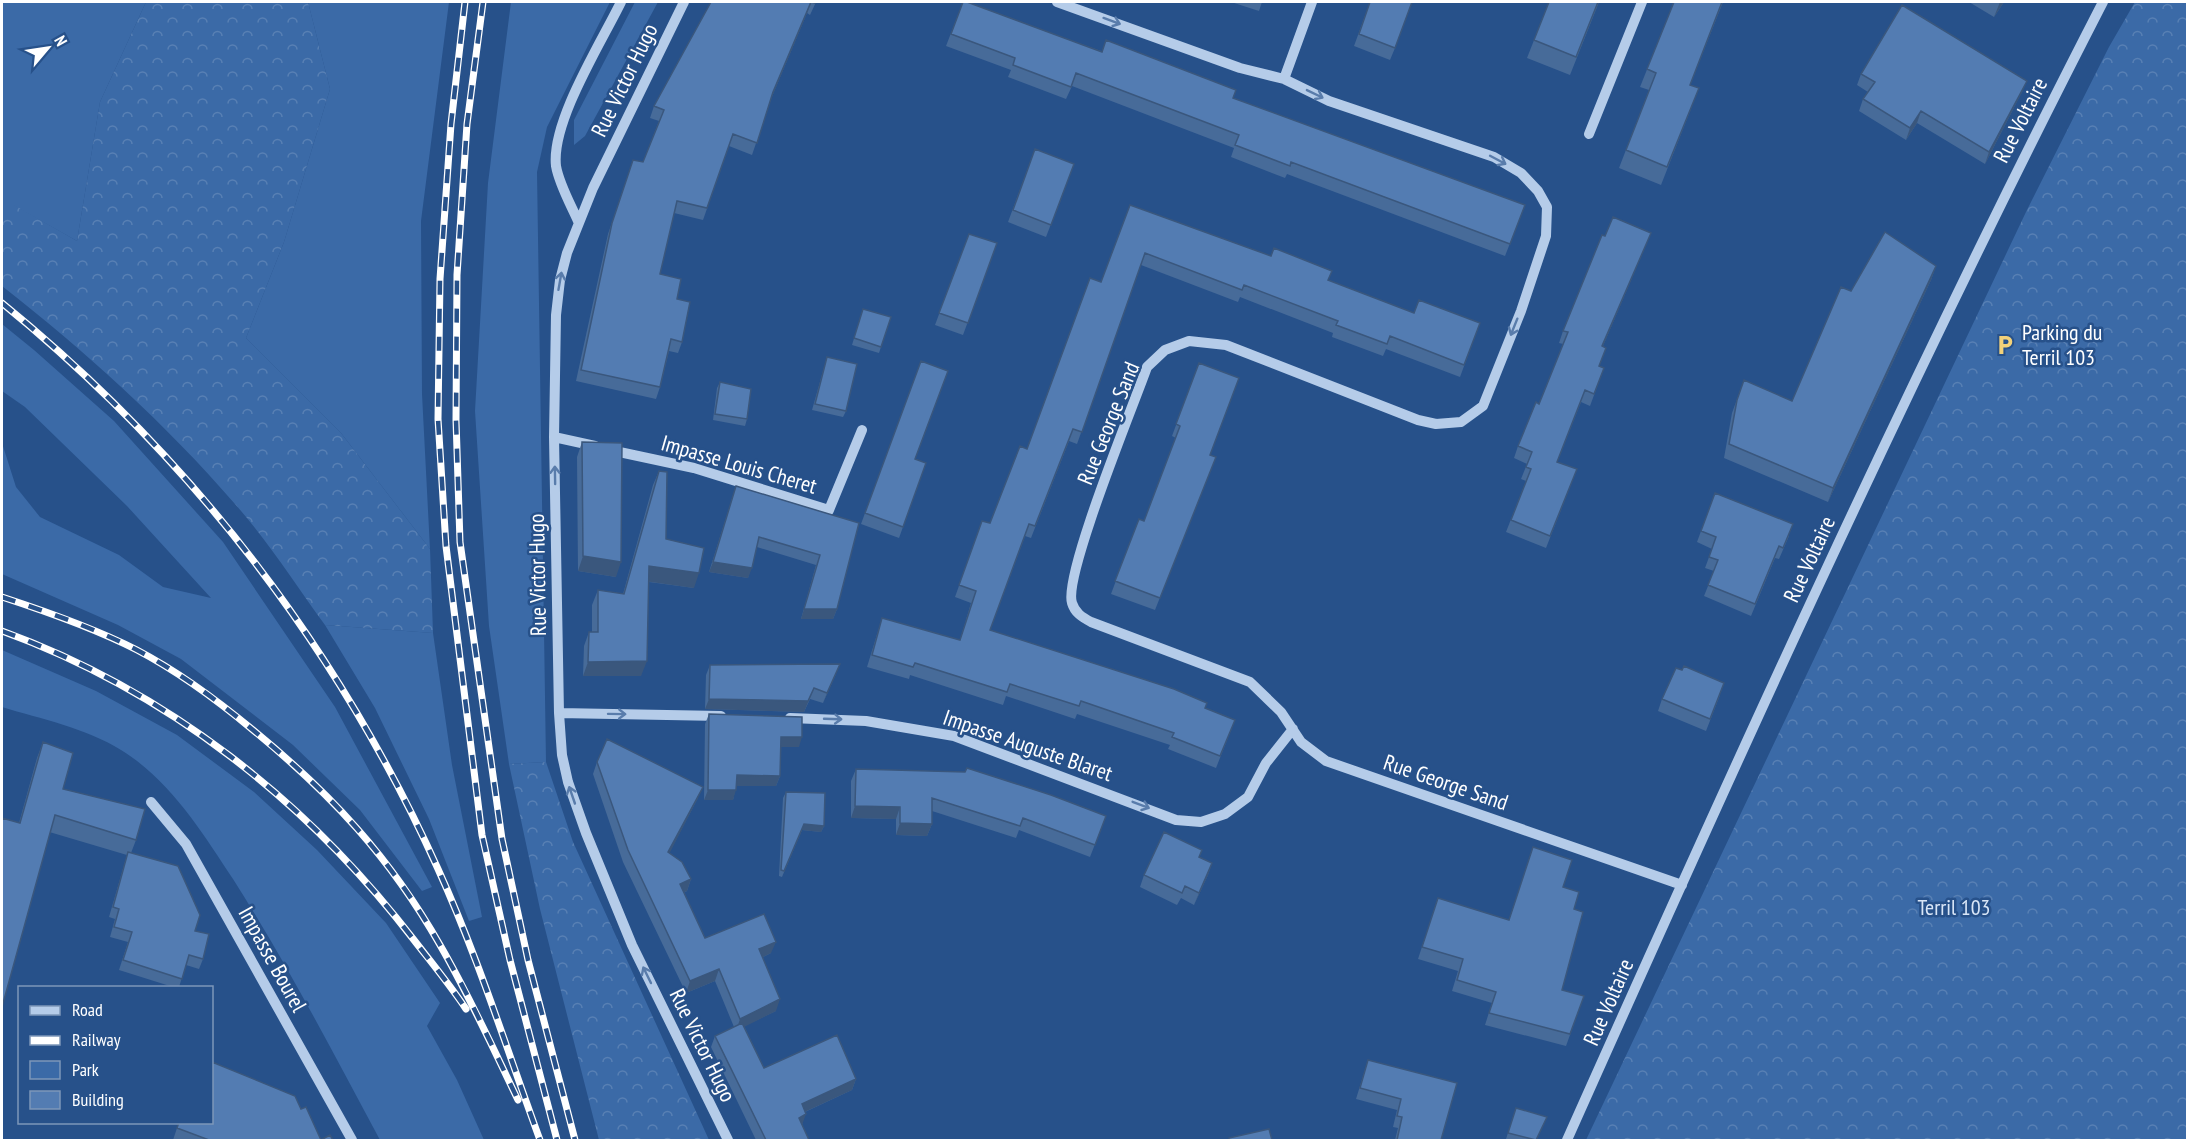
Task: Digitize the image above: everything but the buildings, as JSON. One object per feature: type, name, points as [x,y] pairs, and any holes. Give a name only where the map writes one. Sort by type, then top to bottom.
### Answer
[{"type":"street","points":[[578,221],[556,168],[556,144],[562,122],[621,2]]},
{"type":"street","name":"Rue Victor Hugo","points":[[684,2],[578,221],[560,280],[556,315],[554,437],[559,713],[562,755],[568,782],[586,833],[632,945],[728,1140]]},
{"type":"street","name":"Rue George Sand","points":[[1057,2],[1240,68],[1284,79],[1329,101],[1494,156],[1521,173],[1538,191],[1547,207],[1546,236],[1521,311],[1483,406],[1461,422],[1436,424],[1418,420],[1226,345],[1189,341],[1165,350],[1148,367],[1092,515],[1071,582],[1071,602],[1078,615],[1091,622],[1250,682],[1281,712],[1301,742],[1326,761],[1682,885]]},
{"type":"street","points":[[1284,79],[1312,2]]},
{"type":"street","points":[[1589,134],[1642,2]]},
{"type":"street","name":"Rue Voltaire","points":[[1567,1140],[1932,344],[2006,191],[2103,2]]},
{"type":"street","name":"Impasse Louis Cheret","points":[[554,437],[694,468],[829,510],[862,430]]},
{"type":"street","points":[[559,713],[728,716]]},
{"type":"street","name":"Impasse Auguste Blaret","points":[[774,717],[866,721],[954,736],[1176,820],[1201,822],[1225,814],[1248,797],[1266,763],[1293,729]]},
{"type":"street","name":"Impasse Bourel","points":[[152,802],[186,844],[352,1140]]},
{"type":"green space","points":[[2,2],[146,2],[100,102],[77,241],[2,199]]},
{"type":"green space","points":[[146,2],[308,2],[330,89],[284,242],[246,338],[341,433],[430,549],[433,633],[325,625],[247,518],[181,445],[94,362],[2,286],[2,198],[77,241],[100,102]]},
{"type":"green space","points":[[308,2],[449,2],[421,221],[422,394],[430,549],[341,433],[246,338],[284,242],[330,89]]},
{"type":"green space","points":[[511,2],[610,2],[547,127],[537,172],[546,762],[509,764],[489,626],[475,411],[488,183]]},
{"type":"green space","points":[[635,2],[658,2],[585,136],[574,145],[574,120]]},
{"type":"green space","name":"Terril 103","points":[[2135,2],[2188,2],[2187,1140],[1586,1140],[2026,212],[2109,47]]},
{"type":"green space","points":[[2,324],[114,421],[223,542],[335,707],[432,887],[422,891],[360,810],[293,745],[181,659],[118,625],[2,574],[2,443],[16,487],[40,517],[119,555],[163,587],[211,598],[127,506],[25,407],[2,391]]},
{"type":"green space","points":[[325,625],[433,633],[452,765],[482,917],[469,921],[429,819],[375,708]]},
{"type":"green space","points":[[2,650],[96,691],[177,735],[254,792],[317,850],[386,923],[440,1003],[427,1026],[457,1080],[484,1140],[380,1140],[272,943],[233,879],[184,808],[139,762],[107,742],[63,725],[2,707]]},
{"type":"green space","points":[[546,762],[573,842],[709,1140],[599,1140],[540,909],[509,764]]},
{"type":"railway","points":[[465,2],[451,124],[440,279],[438,419],[446,546],[482,835],[510,960],[557,1140]]},
{"type":"railway","points":[[483,2],[467,124],[457,275],[456,420],[460,542],[502,839],[528,960],[575,1140]]},
{"type":"railway","points":[[2,303],[71,362],[135,425],[196,491],[253,560],[306,633],[354,708],[398,787],[438,869],[479,970],[540,1140]]},
{"type":"railway","points":[[2,597],[88,628],[153,659],[226,708],[308,778],[357,828],[401,883],[421,913],[461,983],[518,1100]]},
{"type":"railway","points":[[2,631],[63,656],[121,685],[177,718],[230,756],[280,797],[328,842],[372,889],[434,965],[466,1009]]},
{"type":"place","name":"Parking du Terril 103","points":[[2005,345]]}]
